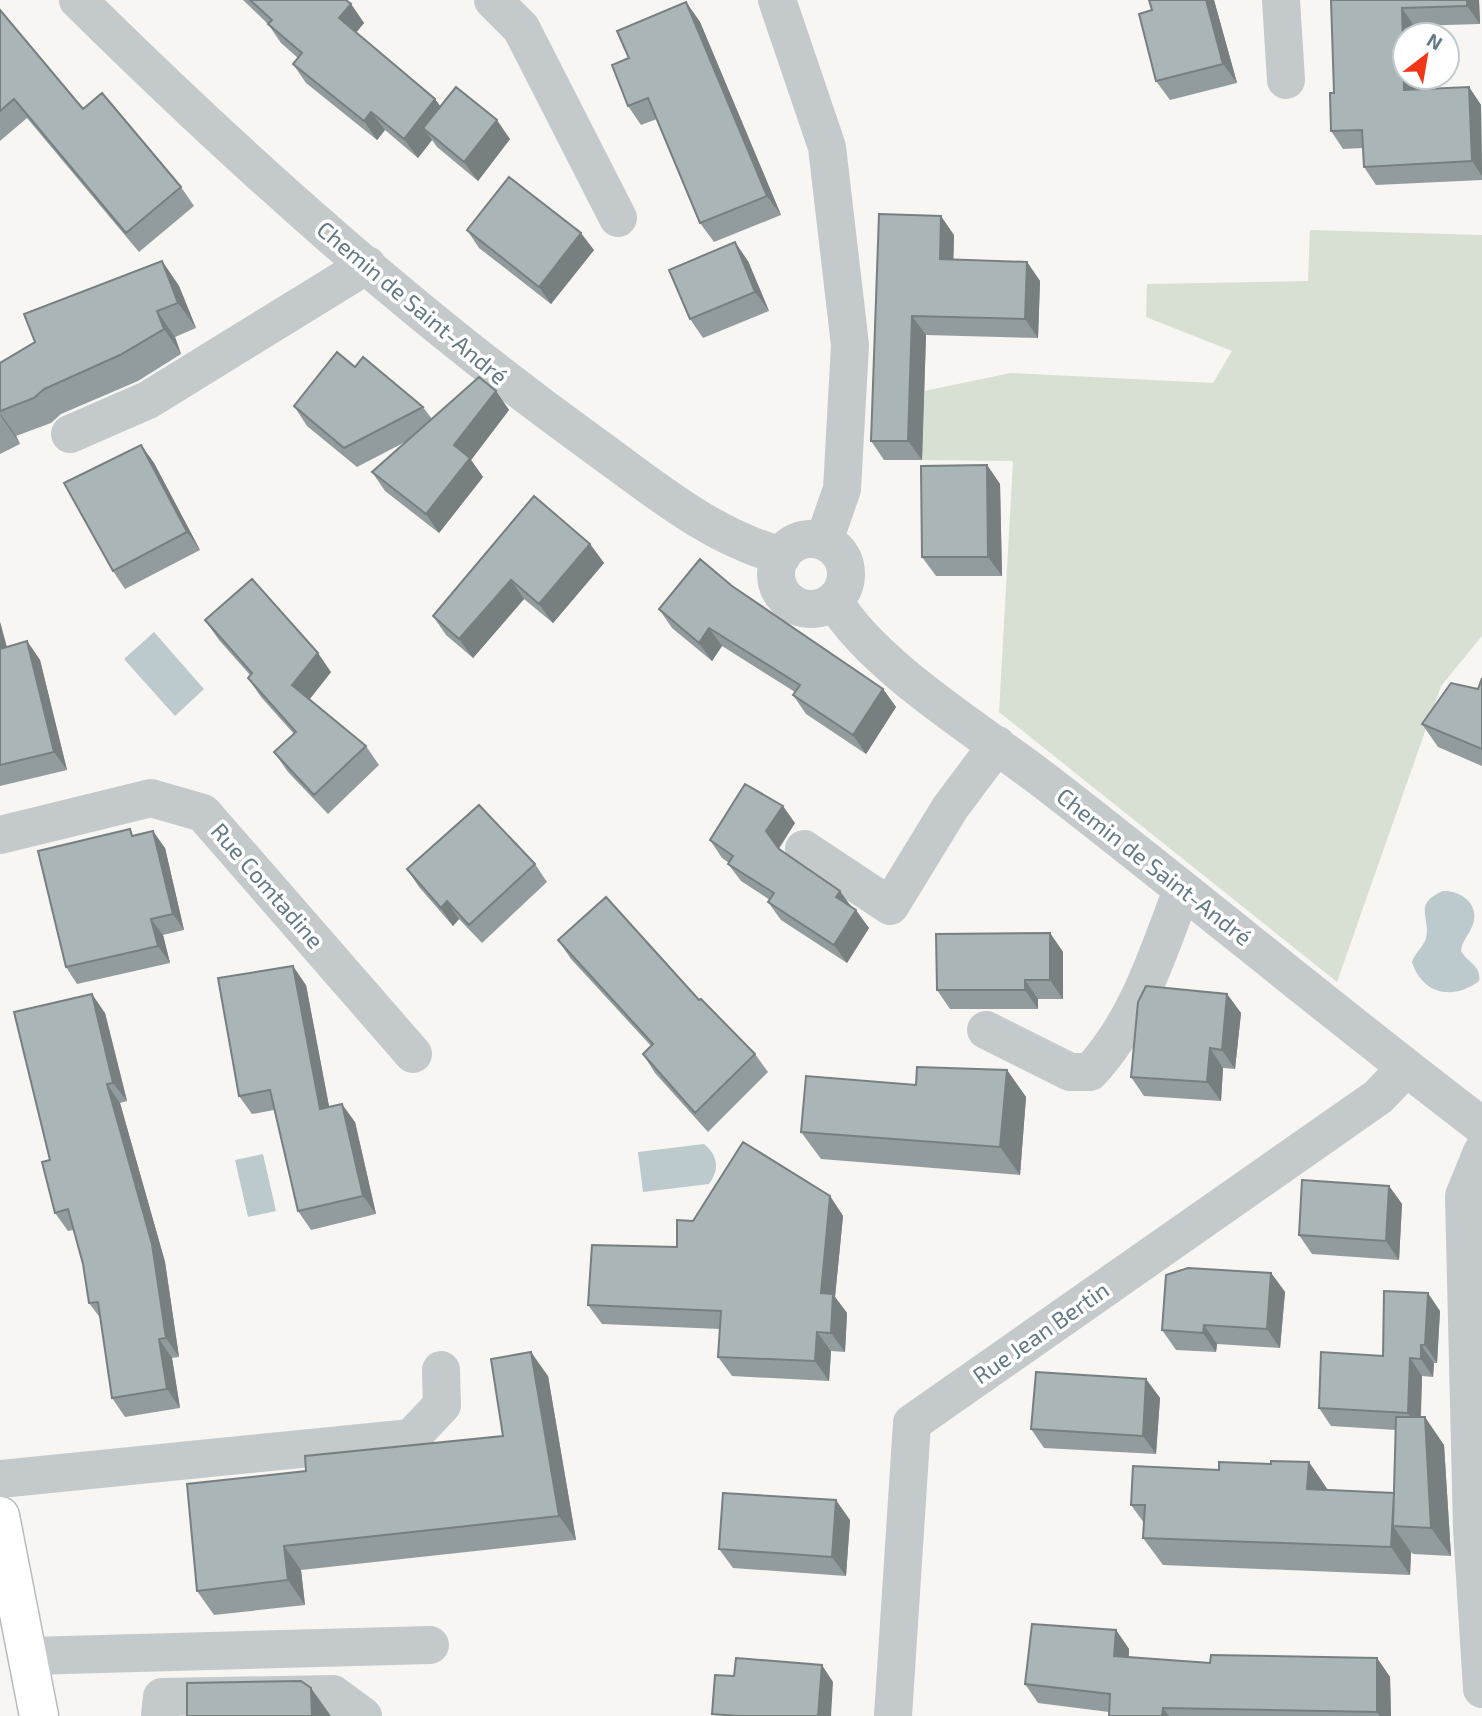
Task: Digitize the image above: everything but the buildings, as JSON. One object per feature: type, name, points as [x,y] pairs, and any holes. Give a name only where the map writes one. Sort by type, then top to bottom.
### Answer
[{"type":"main road","points":[[0,1516],[39,1716]]},
{"type":"street","name":"Chemin de Saint-André","points":[[78,0],[206,126],[512,386],[688,513],[735,541],[782,556]]},
{"type":"street","points":[[493,0],[521,28],[618,218]]},
{"type":"street","points":[[777,0],[827,147],[850,345],[842,489],[824,541]]},
{"type":"street","points":[[1281,0],[1286,80]]},
{"type":"street","points":[[69,434],[148,400],[367,265]]},
{"type":"street","points":[[800,541],[824,541],[834,548],[846,568],[842,591],[834,601],[812,609],[789,601],[777,579],[782,556],[800,541]]},
{"type":"street","name":"Chemin de Saint-André","points":[[834,601],[843,615],[895,668],[1482,1126]]},
{"type":"street","points":[[804,849],[890,906],[950,808],[997,745]]},
{"type":"street","name":"Rue Comtadine","points":[[0,835],[151,798],[203,813],[413,1054]]},
{"type":"street","points":[[986,1030],[1069,1072],[1090,1072],[1110,1051],[1148,980],[1182,890]]},
{"type":"street","name":"Rue Jean Bertin","points":[[892,1716],[912,1423],[1378,1097],[1406,1068]]},
{"type":"street","points":[[1482,1152],[1464,1196],[1482,1689]]},
{"type":"street","points":[[0,1479],[411,1438],[442,1405],[441,1370]]},
{"type":"street","points":[[28,1656],[430,1645]]},
{"type":"street","points":[[160,1716],[162,1697],[333,1694],[363,1716]]},
{"type":"shaded area","points":[[1310,230],[1482,235],[1482,636],[1441,686],[1337,982],[999,712],[1013,461],[922,460],[924,391],[1011,373],[1213,383],[1232,351],[1146,317],[1147,284],[1308,281]]},
{"type":"shaded area","points":[[154,632],[204,689],[175,716],[124,659]]},
{"type":"shaded area","points":[[1443,891],[1462,896],[1474,910],[1473,924],[1461,951],[1476,968],[1479,981],[1459,991],[1440,991],[1431,987],[1423,981],[1412,962],[1426,938],[1425,906]]},
{"type":"shaded area","points":[[704,1144],[716,1163],[713,1179],[709,1184],[643,1192],[638,1152]]},
{"type":"shaded area","points":[[263,1154],[276,1211],[248,1217],[235,1160]]}]
